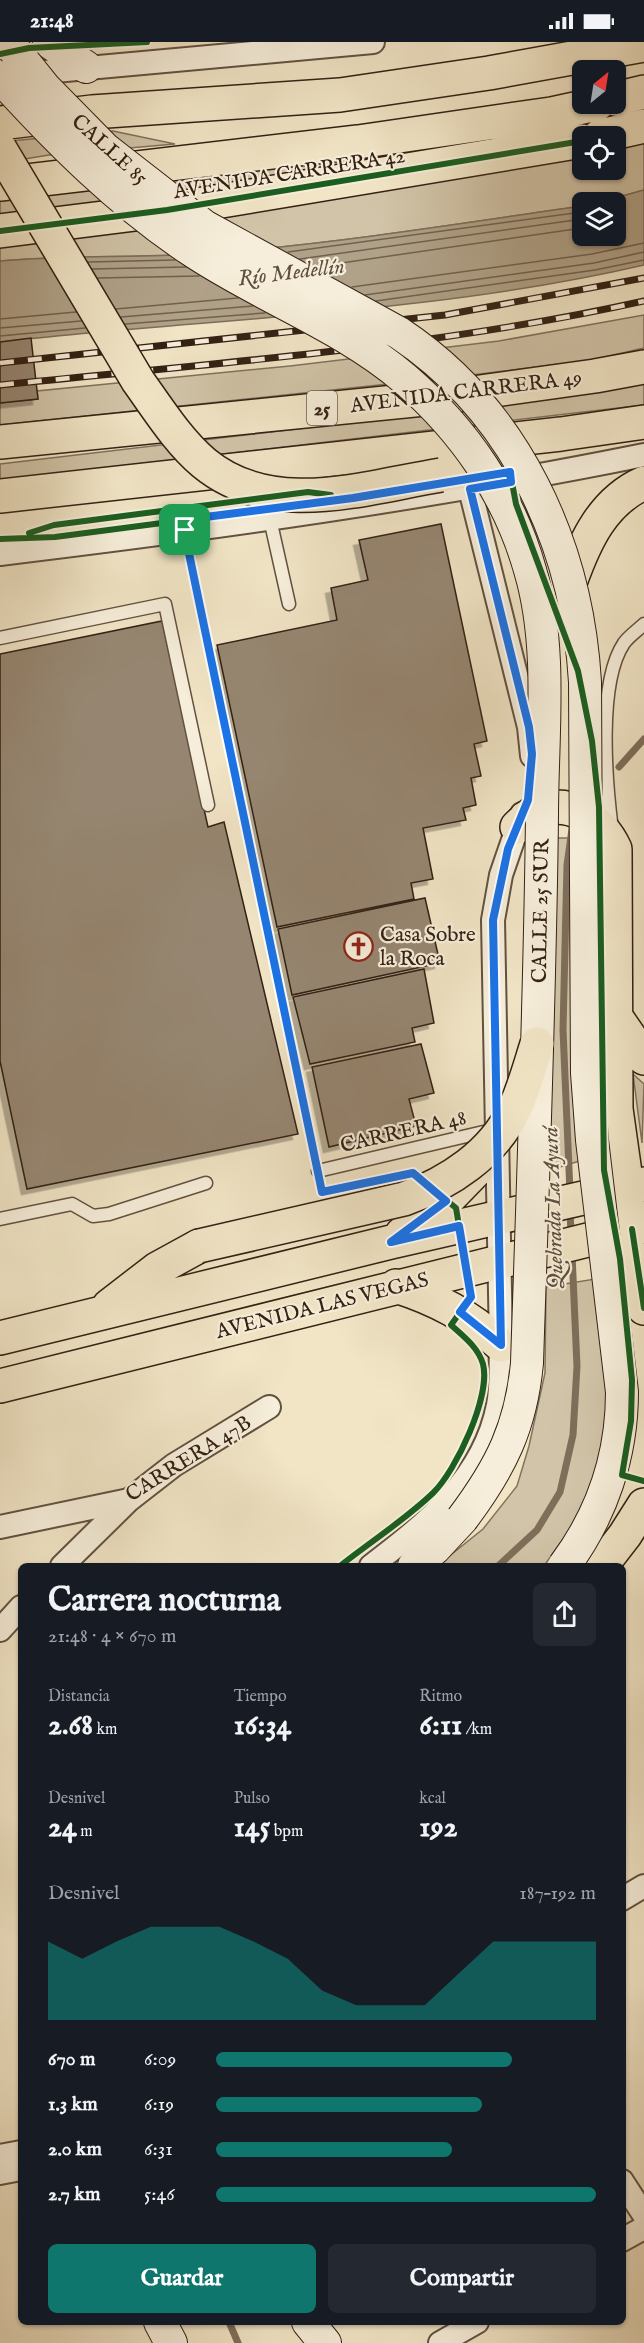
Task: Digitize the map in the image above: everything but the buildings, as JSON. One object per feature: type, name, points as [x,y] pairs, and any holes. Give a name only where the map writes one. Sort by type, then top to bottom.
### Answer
[{"type":"main road","name":"CALLE 85","points":[[8,42],[45,88],[121,161],[204,226],[399,333],[428,352],[484,407],[526,472],[544,508],[571,580]]},
{"type":"main road","points":[[49,42],[86,68]]},
{"type":"main road","points":[[0,123],[104,111],[340,94],[489,74],[644,45]]},
{"type":"main road","name":"CALLE 85","points":[[0,77],[65,146],[115,192],[194,252],[243,280]]},
{"type":"main road","points":[[626,96],[644,92]]},
{"type":"main road","name":"AVENIDA CARRERA 42","points":[[0,184],[415,135],[572,109]]},
{"type":"main road","points":[[626,130],[644,126]]},
{"type":"main road","name":"AVENIDA CARRERA 42","points":[[0,231],[178,208],[572,143]]},
{"type":"main road","points":[[0,149],[138,381],[160,412],[204,463],[230,480],[250,488],[291,497],[441,475],[644,437]]},
{"type":"main road","name":"CALLE 25 SUR","points":[[243,280],[346,339],[402,377],[439,411],[477,458],[499,492],[520,539],[531,571],[538,604],[543,667],[537,1044],[525,1386],[513,1435],[502,1460],[462,1519],[418,1563]]},
{"type":"main road","name":"AVENIDA CARRERA 49","points":[[0,442],[444,397],[644,367]]},
{"type":"main road","points":[[0,496],[644,423]]},
{"type":"main road","points":[[566,1563],[610,1479],[620,1436],[622,1415],[622,1392],[586,1073],[585,682],[583,640],[571,580],[594,527],[613,504],[644,483]]},
{"type":"main road","points":[[517,827],[535,812],[556,808],[573,810],[594,819],[606,831],[615,849],[618,1020],[616,1109],[635,1186],[644,1308]]},
{"type":"main road","points":[[618,1020],[644,1058]]},
{"type":"main road","points":[[102,1312],[157,1269],[199,1246],[404,1199],[430,1190],[455,1175],[491,1143],[506,1124],[520,1096],[537,1044]]},
{"type":"main road","points":[[391,1242],[446,1201],[496,1138]]},
{"type":"main road","name":"AVENIDA LAS VEGAS","points":[[0,1338],[391,1242],[635,1186]]},
{"type":"main road","name":"AVENIDA LAS VEGAS","points":[[0,1386],[396,1286],[638,1228]]},
{"type":"main road","points":[[396,1286],[429,1296],[460,1312],[501,1345]]},
{"type":"main road","points":[[603,1563],[643,1508]]},
{"type":"main road","points":[[423,1563],[462,1519]]},
{"type":"main road","points":[[162,2325],[171,2343]]},
{"type":"main road","points":[[310,2325],[325,2343]]},
{"type":"street","points":[[0,77],[373,42]]},
{"type":"street","points":[[0,554],[270,519],[470,489],[644,455]]},
{"type":"street","name":"CALLE 25 SUR","points":[[375,1563],[439,1511],[456,1493],[477,1460],[498,1404],[501,1345],[493,920],[501,875],[528,800],[531,778],[529,727],[470,489]]},
{"type":"street","name":"CARRERA 47B","points":[[0,1527],[129,1500],[174,1465],[268,1407]]},
{"type":"street","points":[[65,1563],[129,1500]]},
{"type":"street","points":[[0,1630],[18,1610]]},
{"type":"street","points":[[0,2156],[18,2153]]},
{"type":"street","points":[[0,2173],[18,2170]]},
{"type":"street","points":[[626,2187],[644,2215]]},
{"type":"street","points":[[626,2238],[644,2228]]},
{"type":"street","points":[[440,2343],[472,2325]]},
{"type":"lane","points":[[270,519],[289,604]]},
{"type":"lane","points":[[0,638],[165,604],[208,806]]},
{"type":"lane","points":[[615,849],[606,788],[610,682],[624,642],[644,624]]},
{"type":"lane","name":"CARRERA 48","points":[[318,1171],[496,1138]]},
{"type":"lane","points":[[0,1218],[72,1204],[93,1216],[109,1214],[207,1183]]},
{"type":"shaded area","points":[[644,103],[644,113],[587,126],[572,126],[572,129],[513,143],[0,219],[0,197],[572,114],[626,114],[626,106]]},
{"type":"shaded area","points":[[113,131],[175,144],[49,155],[0,163],[0,142]]},
{"type":"shaded area","points":[[644,140],[644,190],[626,195],[626,192],[572,192],[572,207],[405,232],[272,248],[199,254],[0,261],[0,245],[572,155],[572,180],[626,180],[626,144]]},
{"type":"shaded area","points":[[644,315],[644,348],[592,360],[464,376],[0,425],[0,403],[38,399],[37,391],[290,366],[499,341]]},
{"type":"shaded area","points":[[644,382],[644,405],[0,480],[0,464],[560,398]]},
{"type":"shaded area","points":[[546,838],[581,838],[583,1160],[547,1171]]},
{"type":"shaded area","points":[[633,1074],[644,1084],[642,1143]]},
{"type":"shaded area","points":[[595,1279],[610,1414],[600,1468],[570,1529],[546,1563],[441,1563],[483,1529],[517,1486],[529,1446],[545,1373],[546,1287]]},
{"type":"water","name":"Río Medellín","points":[[644,190],[644,265],[565,281],[404,305],[0,342],[0,261],[199,254],[272,248],[405,232],[572,207],[572,246],[626,246],[626,195]]},
{"type":"waterway","name":"Quebrada La Ayurá","points":[[619,767],[644,739]]},
{"type":"waterway","name":"Quebrada La Ayurá","points":[[570,1192],[563,1030],[567,865],[572,829]]},
{"type":"waterway","name":"Quebrada La Ayurá","points":[[570,1209],[571,1234]]},
{"type":"waterway","name":"Quebrada La Ayurá","points":[[501,1563],[537,1530],[560,1492],[573,1435],[577,1366],[572,1254]]},
{"type":"waterway","name":"Quebrada La Ayurá","points":[[230,2325],[238,2343]]},
{"type":"railway","points":[[0,363],[445,315],[644,278]]},
{"type":"railway","points":[[0,385],[243,361],[404,342],[485,331],[644,301]]},
{"type":"cycle path","points":[[0,54],[29,48],[147,42]]},
{"type":"cycle path","points":[[0,231],[167,210],[572,143]]},
{"type":"cycle path","points":[[0,539],[55,537],[353,498],[510,472],[516,504],[578,671],[592,741],[599,807],[604,1170],[620,1259],[632,1380],[631,1421],[622,1475],[644,1481]]},
{"type":"cycle path","points":[[29,533],[54,525],[308,492],[331,495]]},
{"type":"cycle path","points":[[180,508],[322,1192],[413,1173],[456,1208],[471,1297],[451,1325],[474,1347],[483,1364],[482,1395],[477,1413],[452,1468],[433,1493],[344,1563]]},
{"type":"cycle path","points":[[632,1229],[644,1308]]},
{"type":"place","name":"Casa Sobre la Roca","points":[[359,946]]},
{"type":"route","points":[[510,472],[511,482],[470,489],[529,727],[532,754],[528,800],[508,849],[493,920],[501,1345],[460,1312],[471,1297],[459,1226],[391,1242],[446,1201],[413,1173],[322,1192],[185,530],[182,520],[353,498],[510,472]]}]
